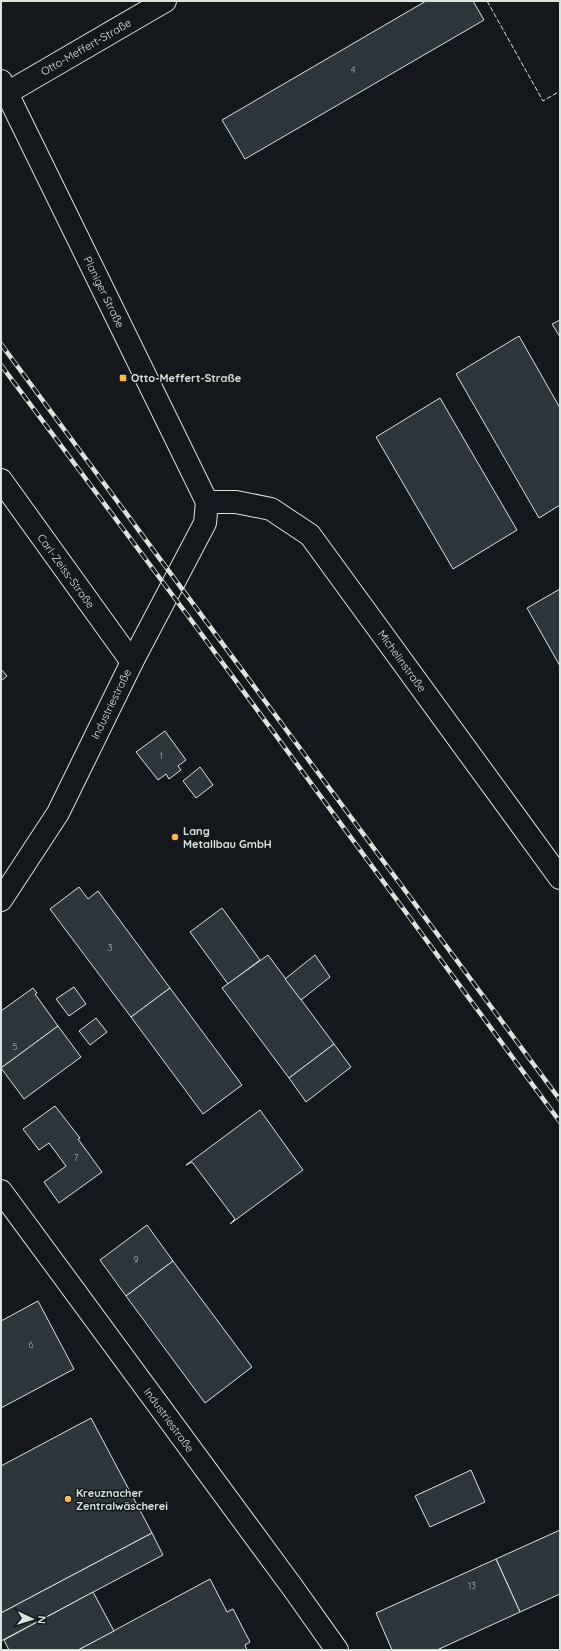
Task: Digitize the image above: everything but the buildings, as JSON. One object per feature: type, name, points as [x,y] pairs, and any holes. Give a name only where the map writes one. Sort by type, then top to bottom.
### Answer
[{"type":"street","name":"Otto-Meffert-Straße","points":[[4,87],[165,1]]},
{"type":"street","name":"Planiger Straße","points":[[4,87],[207,502]]},
{"type":"street","name":"Carl-Zeiss-Straße","points":[[1,480],[132,662]]},
{"type":"street","name":"Industriestraße","points":[[1,900],[58,813],[132,662],[205,523],[207,502]]},
{"type":"street","name":"Michelinstraße","points":[[207,502],[236,502],[271,509],[310,535],[560,878]]},
{"type":"street","name":"Industriestraße","points":[[1,1191],[337,1650]]},
{"type":"railway","points":[[1,344],[560,1100]]},
{"type":"railway","points":[[1,365],[194,624],[560,1122]]},
{"type":"fence","points":[[487,1],[543,101],[560,91]]},
{"type":"place","name":"Otto-Meffert-Straße","points":[[123,378]]},
{"type":"place","name":"Lang Metallbau GmbH","points":[[175,837]]},
{"type":"place","name":"Kreuznacher Zentralwäscherei","points":[[68,1499]]}]
